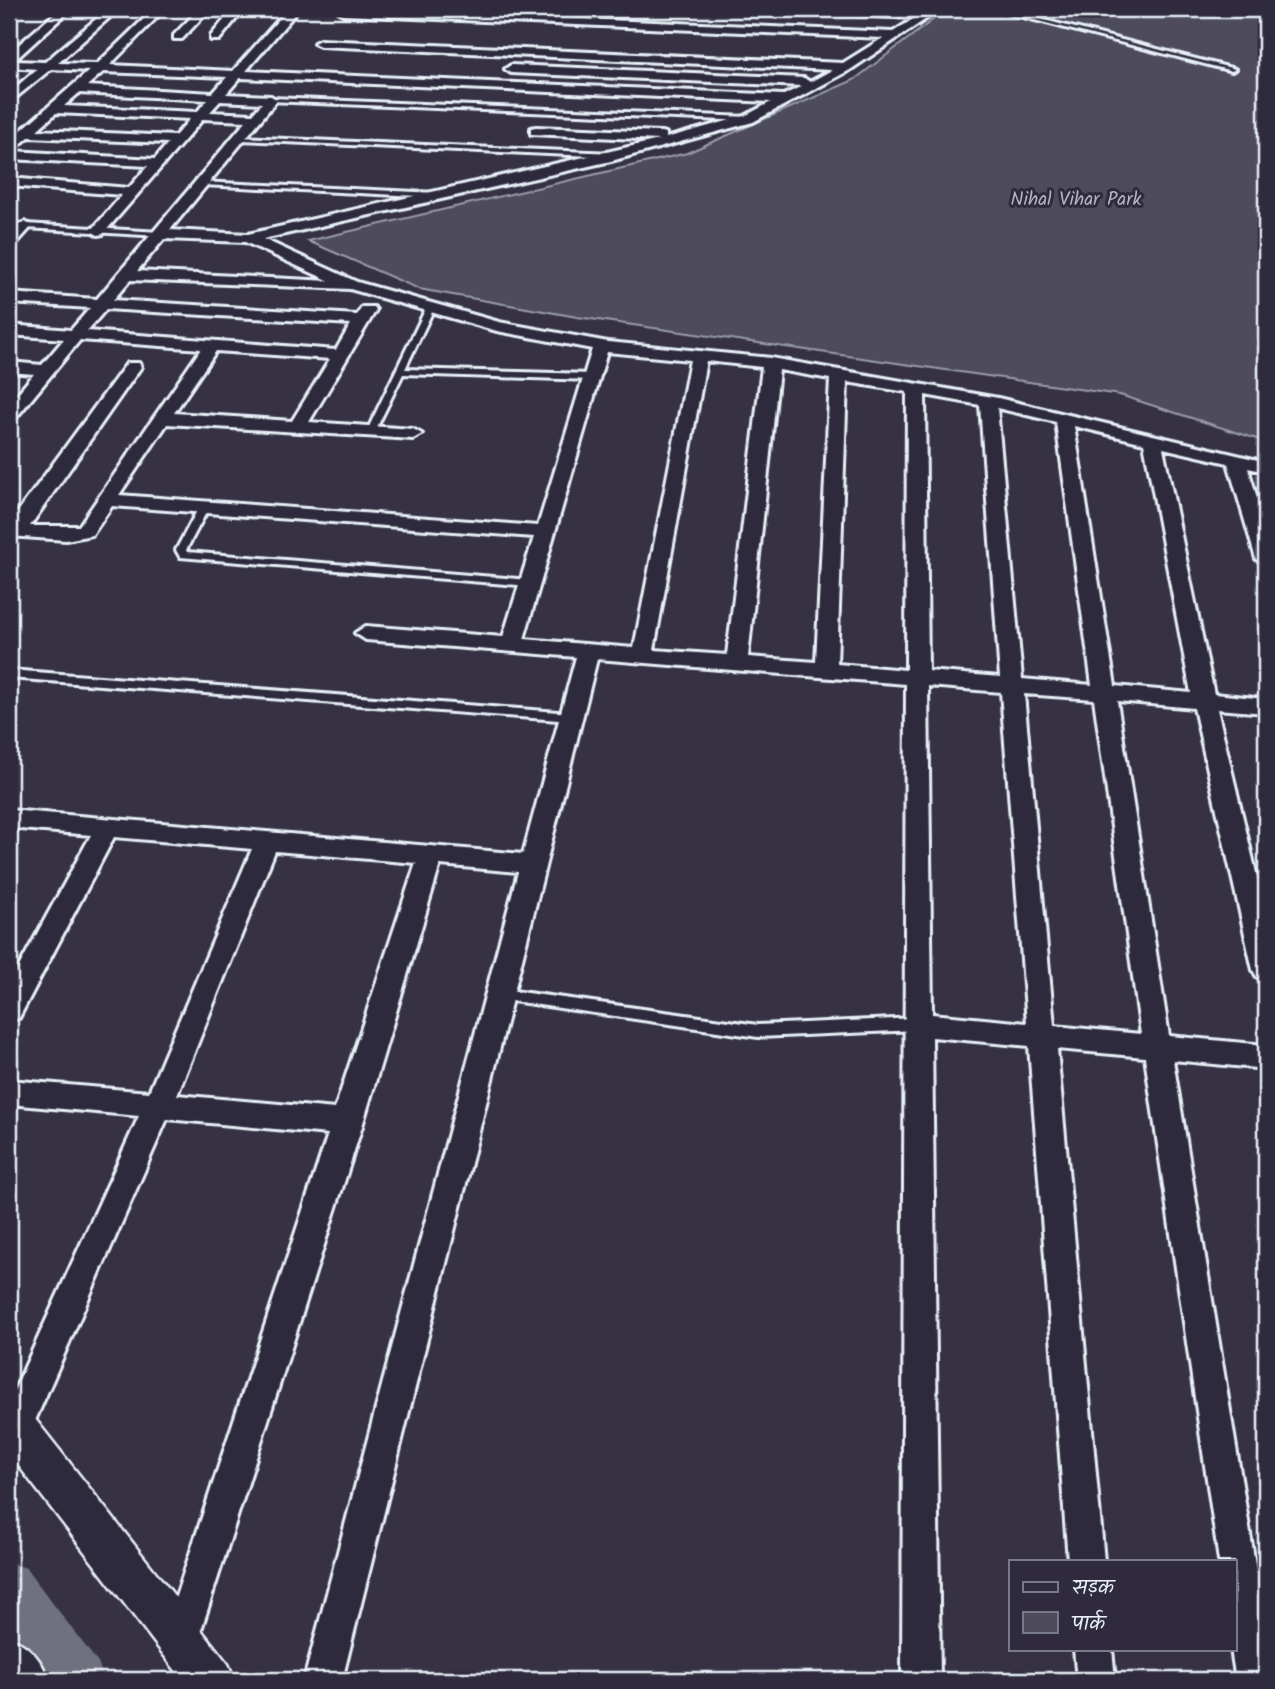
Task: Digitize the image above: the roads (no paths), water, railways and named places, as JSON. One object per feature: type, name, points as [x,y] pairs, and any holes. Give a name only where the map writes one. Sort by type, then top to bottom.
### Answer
[{"type":"street","points":[[9,15],[17,9]]},
{"type":"street","points":[[9,62],[66,9]]},
{"type":"street","points":[[9,100],[114,9]]},
{"type":"street","points":[[9,148],[100,68],[160,9]]},
{"type":"street","points":[[178,37],[205,9]]},
{"type":"street","points":[[215,38],[240,9]]},
{"type":"street","points":[[98,231],[294,9]]},
{"type":"street","points":[[544,20],[550,9]]},
{"type":"street","points":[[590,22],[595,9]]},
{"type":"street","points":[[609,91],[646,9]]},
{"type":"street","points":[[795,9],[931,12]]},
{"type":"street","points":[[846,67],[429,48],[317,46],[341,17],[408,12],[502,14],[544,20],[640,24],[692,21],[894,35]]},
{"type":"street","points":[[160,234],[248,238],[619,155],[749,119],[846,67],[931,12]]},
{"type":"street","points":[[429,48],[456,13]]},
{"type":"street","points":[[843,49],[870,50]]},
{"type":"street","points":[[9,62],[238,74],[295,72],[785,100]]},
{"type":"street","points":[[511,69],[817,82]]},
{"type":"street","points":[[76,89],[271,100]]},
{"type":"street","points":[[9,415],[271,100]]},
{"type":"street","points":[[52,110],[256,118]]},
{"type":"street","points":[[536,131],[683,137]]},
{"type":"street","points":[[25,134],[179,140]]},
{"type":"street","points":[[9,155],[159,163]]},
{"type":"street","points":[[9,182],[133,191]]},
{"type":"street","points":[[9,243],[26,226]]},
{"type":"street","points":[[248,238],[352,285],[498,326],[601,346],[771,363],[988,402],[1266,467]]},
{"type":"street","points":[[126,275],[317,287],[352,285]]},
{"type":"street","points":[[297,427],[380,291]]},
{"type":"street","points":[[9,298],[362,320]]},
{"type":"street","points":[[9,330],[341,355]]},
{"type":"street","points":[[11,534],[66,534],[85,531],[212,345]]},
{"type":"street","points":[[512,644],[601,346]]},
{"type":"street","points":[[643,654],[699,356]]},
{"type":"street","points":[[737,662],[771,363]]},
{"type":"street","points":[[11,534],[133,366]]},
{"type":"street","points":[[9,367],[46,370]]},
{"type":"street","points":[[826,670],[839,375]]},
{"type":"street","points":[[916,389],[921,1680]]},
{"type":"street","points":[[988,402],[1086,1560]]},
{"type":"street","points":[[162,418],[413,434]]},
{"type":"street","points":[[1064,419],[1255,1680]]},
{"type":"street","points":[[1152,440],[1204,701],[1266,970]]},
{"type":"street","points":[[1236,459],[1266,559]]},
{"type":"street","points":[[109,499],[545,532]]},
{"type":"street","points":[[366,633],[1266,706]]},
{"type":"street","points":[[324,1680],[588,650]]},
{"type":"street","points":[[9,819],[533,864]]},
{"type":"street","points":[[9,1010],[107,828]]},
{"type":"street","points":[[212,1680],[12,1423],[159,1106],[267,841]]},
{"type":"street","points":[[180,1642],[348,1123],[431,855]]},
{"type":"street","points":[[918,1024],[1266,1057]]},
{"type":"street","points":[[9,1092],[348,1123]]},
{"type":"street","points":[[1093,1650],[1096,1680]]},
{"type":"street","points":[[9,1660],[26,1680]]},
{"type":"lane","points":[[995,9],[1232,69]]},
{"type":"lane","points":[[271,100],[749,119]]},
{"type":"lane","points":[[240,138],[619,155]]},
{"type":"lane","points":[[203,183],[442,195]]},
{"type":"lane","points":[[9,225],[160,234]]},
{"type":"lane","points":[[371,432],[431,306]]},
{"type":"lane","points":[[400,371],[592,377]]},
{"type":"lane","points":[[204,507],[181,550],[183,555],[530,583]]},
{"type":"lane","points":[[9,674],[571,717]]},
{"type":"lane","points":[[499,995],[758,1031],[918,1024]]},
{"type":"waterway","points":[[9,1585],[81,1680]]},
{"type":"park label","name":"Nihal Vihar Park","points":[[1076,198]]}]
